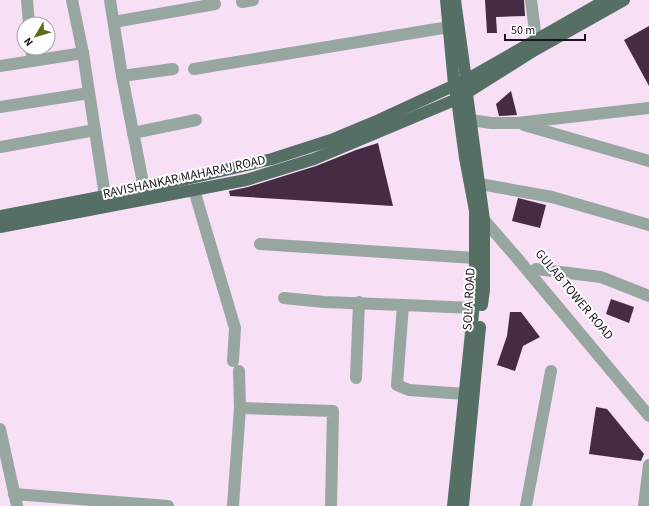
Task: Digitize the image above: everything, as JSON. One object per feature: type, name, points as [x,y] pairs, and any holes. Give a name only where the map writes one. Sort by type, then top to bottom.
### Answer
[{"type":"main road","points":[[446,0],[454,84],[462,96]]},
{"type":"main road","points":[[455,0],[466,80],[462,96]]},
{"type":"main road","name":"RAVISHANKAR MAHARAJ ROAD","points":[[0,216],[144,188],[272,159],[331,140],[379,120],[454,84],[466,80],[606,0]]},
{"type":"main road","name":"RAVISHANKAR MAHARAJ ROAD","points":[[0,227],[246,180],[314,159],[462,96],[535,50],[624,0]]},
{"type":"main road","name":"SOLA ROAD","points":[[453,506],[474,308],[475,258],[480,184],[470,120],[462,96]]},
{"type":"main road","name":"SOLA ROAD","points":[[462,96],[465,158],[479,216],[484,290],[463,506]]},
{"type":"street","points":[[26,0],[28,16]]},
{"type":"street","points":[[72,0],[83,53],[105,196]]},
{"type":"street","points":[[110,0],[122,76],[144,188]]},
{"type":"street","points":[[531,0],[536,39]]},
{"type":"street","points":[[114,22],[215,4]]},
{"type":"street","points":[[194,69],[448,27]]},
{"type":"street","points":[[0,66],[83,53]]},
{"type":"street","points":[[33,56],[33,61]]},
{"type":"street","points":[[122,76],[173,69]]},
{"type":"street","points":[[0,107],[89,93]]},
{"type":"street","points":[[470,120],[492,123],[517,123],[649,108]]},
{"type":"street","points":[[133,133],[196,120]]},
{"type":"street","points":[[517,123],[649,161]]},
{"type":"street","points":[[0,147],[95,130]]},
{"type":"street","points":[[480,184],[552,197],[649,225]]},
{"type":"street","points":[[194,190],[235,328],[236,366],[240,408],[233,506]]},
{"type":"street","points":[[479,216],[517,258],[649,416]]},
{"type":"street","name":"GULAB TOWER ROAD","points":[[479,216],[536,269],[649,405]]},
{"type":"street","points":[[260,244],[475,258]]},
{"type":"street","points":[[536,269],[601,277],[649,296]]},
{"type":"street","points":[[284,298],[324,302],[359,302],[474,308]]},
{"type":"street","points":[[356,378],[359,302]]},
{"type":"street","points":[[403,305],[397,385],[409,390],[465,394]]},
{"type":"street","points":[[526,506],[551,371]]},
{"type":"street","points":[[240,408],[333,411],[331,506]]},
{"type":"street","points":[[1,435],[16,500],[168,506]]},
{"type":"street","points":[[644,506],[649,465]]},
{"type":"building","points":[[485,0],[524,0],[525,16],[496,17],[497,33],[487,33]]},
{"type":"building","points":[[649,26],[649,86],[624,40]]},
{"type":"building","points":[[511,91],[517,115],[499,116],[496,104]]},
{"type":"building","points":[[378,143],[393,206],[230,196],[229,191],[248,187],[316,166]]},
{"type":"building","points":[[518,198],[546,205],[540,228],[512,221]]},
{"type":"building","points":[[611,299],[634,307],[629,323],[606,314]]},
{"type":"building","points":[[510,312],[521,312],[540,337],[523,346],[515,371],[497,365],[507,336]]},
{"type":"building","points":[[596,407],[607,409],[644,454],[641,461],[589,454]]}]
